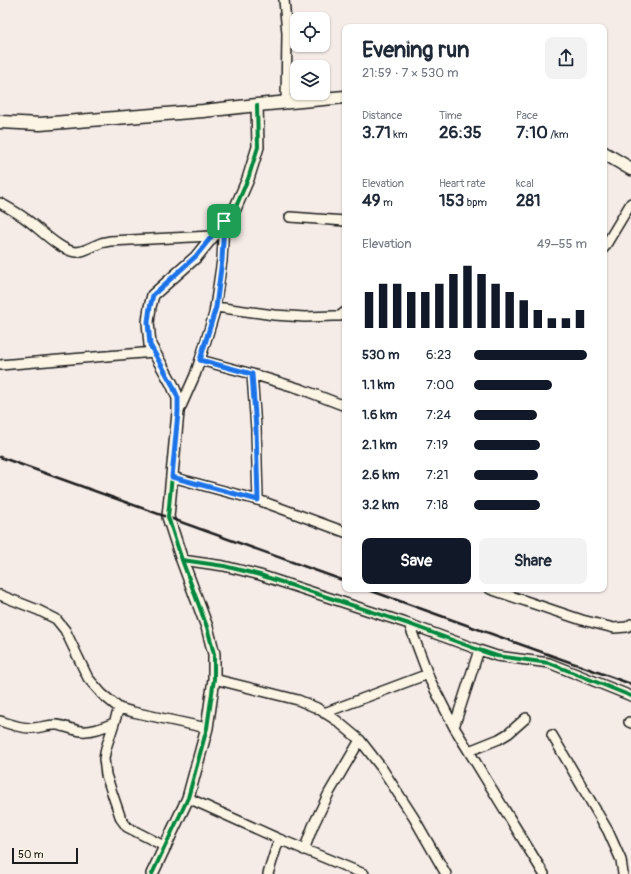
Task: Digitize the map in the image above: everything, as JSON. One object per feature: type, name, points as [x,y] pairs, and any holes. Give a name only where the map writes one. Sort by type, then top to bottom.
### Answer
[{"type":"main road","points":[[0,122],[40,124],[203,111],[342,97]]},
{"type":"main road","points":[[607,155],[631,169]]},
{"type":"street","points":[[284,0],[287,33],[286,102]]},
{"type":"street","points":[[152,874],[188,798],[207,728],[214,679],[214,654],[207,626],[182,560],[168,517],[178,398],[172,384],[150,345],[148,322],[150,307],[153,295],[196,256],[234,209],[245,185],[258,147],[257,105]]},
{"type":"street","points":[[0,203],[27,219],[59,245],[70,251],[78,252],[110,241],[212,236]]},
{"type":"street","points":[[607,243],[631,203]]},
{"type":"street","points":[[290,217],[342,221]]},
{"type":"street","points":[[178,412],[195,375],[216,307],[222,260],[224,221]]},
{"type":"street","points":[[216,307],[274,315],[305,317],[340,316],[342,314]]},
{"type":"street","points":[[0,365],[154,352]]},
{"type":"street","points":[[200,360],[300,389],[342,405]]},
{"type":"street","points":[[252,374],[256,429],[258,500]]},
{"type":"street","points":[[172,477],[258,500],[342,531]]},
{"type":"street","points":[[182,560],[224,566],[260,575],[409,624],[479,650],[505,657],[549,663],[631,696]]},
{"type":"street","points":[[499,592],[582,620],[614,628],[628,626],[631,624]]},
{"type":"street","points":[[0,595],[56,619],[65,630],[88,678],[102,694],[119,708],[207,728]]},
{"type":"street","points":[[409,624],[428,674],[454,727],[544,874]]},
{"type":"street","points":[[454,727],[479,650]]},
{"type":"street","points":[[324,713],[428,674]]},
{"type":"street","points":[[214,679],[298,700],[318,708],[336,720],[360,740],[381,767],[414,818],[446,874]]},
{"type":"street","points":[[119,708],[106,748],[104,759],[106,775],[121,819],[127,827],[166,847]]},
{"type":"street","points":[[469,751],[499,739],[509,733],[526,718]]},
{"type":"street","points":[[0,721],[30,728],[57,725],[81,731],[99,729],[114,723]]},
{"type":"street","points":[[552,735],[608,831],[621,860],[622,874]]},
{"type":"street","points":[[304,850],[313,826],[329,793],[360,740]]},
{"type":"street","points":[[188,798],[304,850],[364,874]]},
{"type":"street","points":[[268,874],[279,839]]},
{"type":"railway","points":[[0,457],[342,580]]},
{"type":"railway","points":[[374,592],[631,684]]},
{"type":"cycle path","points":[[152,874],[188,798],[207,728],[214,679],[214,654],[207,627],[168,517],[178,398],[172,384],[150,345],[148,322],[150,307],[153,295],[196,257],[235,209],[248,179],[258,147],[257,105]]},
{"type":"cycle path","points":[[182,560],[224,566],[260,575],[409,624],[497,656],[549,663],[631,696]]},
{"type":"route","points":[[224,221],[222,260],[216,307],[200,360],[252,374],[256,429],[258,500],[172,477],[178,398],[172,384],[150,345],[148,322],[153,295],[196,256],[224,221]]}]
